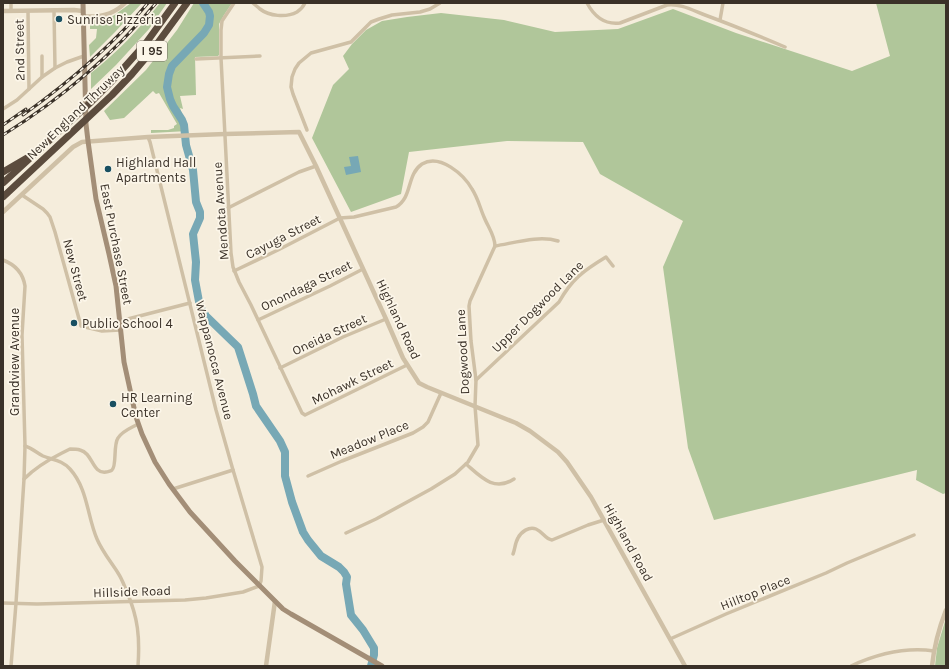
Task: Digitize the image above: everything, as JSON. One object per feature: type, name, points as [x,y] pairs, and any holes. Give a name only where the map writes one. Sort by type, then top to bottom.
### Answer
[{"type":"highway","name":"New England Thruway","points":[[3,183],[105,88],[146,43],[175,3]]},
{"type":"highway","name":"New England Thruway","points":[[3,197],[112,95],[147,57],[187,3]]},
{"type":"highway","points":[[3,172],[36,153]]},
{"type":"main road","name":"East Purchase Street","points":[[83,3],[86,124],[96,202],[118,298],[120,330]]},
{"type":"main road","points":[[120,330],[132,406],[138,424],[155,462],[190,512],[208,533],[283,609],[382,666]]},
{"type":"street","points":[[11,3],[11,11]]},
{"type":"street","points":[[3,11],[74,10],[96,16],[109,14],[120,8],[125,3]]},
{"type":"street","name":"Mendota Avenue","points":[[234,3],[222,21],[221,30],[221,58],[231,254],[234,271],[302,413],[305,415],[306,414]]},
{"type":"street","points":[[253,3],[268,13],[283,15],[297,12],[305,3]]},
{"type":"street","points":[[307,130],[291,86],[292,77],[299,63],[311,53],[351,42],[371,22],[378,19],[392,15],[420,12],[430,9],[440,3]]},
{"type":"street","points":[[587,3],[592,12],[602,20],[613,24],[667,5],[679,5],[785,47]]},
{"type":"street","points":[[720,20],[723,3]]},
{"type":"street","points":[[54,10],[55,68]]},
{"type":"street","name":"2nd Street","points":[[28,11],[29,89]]},
{"type":"street","points":[[42,56],[42,77]]},
{"type":"street","points":[[3,109],[17,100],[42,77],[55,68],[84,56]]},
{"type":"street","points":[[196,59],[260,56]]},
{"type":"street","name":"Highland Road","points":[[3,212],[73,146],[82,142],[148,137],[299,132],[340,218],[403,358],[419,383],[516,423],[530,431],[558,452],[567,462],[591,497],[685,666]]},
{"type":"street","name":"Wappanocca Avenue","points":[[148,137],[216,410],[262,567],[259,586]]},
{"type":"street","points":[[340,218],[396,207],[401,204],[406,198],[411,179],[416,171],[421,165],[431,161],[447,165],[465,178],[473,190],[483,216],[494,237],[495,246],[550,238],[558,241]]},
{"type":"street","points":[[228,208],[299,172],[316,166]]},
{"type":"street","name":"New Street","points":[[22,195],[43,209],[50,217],[81,326],[102,331],[120,330]]},
{"type":"street","name":"Cayuga Street","points":[[234,271],[340,218]]},
{"type":"street","name":"Dogwood Lane","points":[[346,533],[376,519],[455,474],[468,462],[478,445],[475,406],[476,380],[471,341],[469,306],[495,246]]},
{"type":"street","name":"Upper Dogwood Lane","points":[[476,380],[559,302],[577,277],[606,257],[613,266]]},
{"type":"street","name":"Grandview Avenue","points":[[3,260],[18,269],[24,279],[25,286],[22,335],[25,446],[24,479],[11,666]]},
{"type":"street","name":"Onondaga Street","points":[[258,320],[363,269]]},
{"type":"street","points":[[120,321],[190,303]]},
{"type":"street","name":"Oneida Street","points":[[280,368],[343,337],[386,319]]},
{"type":"street","name":"Mohawk Street","points":[[306,414],[407,365]]},
{"type":"street","name":"Meadow Place","points":[[308,476],[413,433],[423,427],[428,422],[441,393]]},
{"type":"street","points":[[24,479],[37,467],[71,449],[80,450],[87,453],[96,470],[102,472],[112,470],[114,466],[115,442],[117,438],[126,430],[138,424]]},
{"type":"street","points":[[25,446],[43,456],[58,460],[68,467],[80,482],[88,505],[97,540],[123,582],[131,602],[138,628],[138,666]]},
{"type":"street","points":[[466,464],[490,483],[508,483],[514,479]]},
{"type":"street","points":[[173,489],[233,470]]},
{"type":"street","points":[[513,554],[518,538],[526,530],[536,529],[548,539],[552,540],[604,520]]},
{"type":"street","name":"Hilltop Place","points":[[670,639],[914,535]]},
{"type":"street","name":"Hillside Road","points":[[3,603],[37,604],[131,602],[206,598],[243,592],[259,586]]},
{"type":"street","points":[[266,666],[275,601]]},
{"type":"street","points":[[932,666],[940,624],[946,610]]},
{"type":"street","points":[[851,666],[862,661],[897,651],[920,649],[934,651]]},
{"type":"green space","points":[[131,3],[142,3],[90,57],[89,45],[96,38],[97,29],[90,29],[91,21],[113,16]]},
{"type":"green space","points":[[160,3],[167,3],[149,29],[116,65],[91,89],[91,73],[128,40]]},
{"type":"green space","points":[[194,3],[232,3],[219,24],[219,55],[195,57],[196,95],[180,96],[183,109],[180,108],[188,131],[151,133],[151,130],[168,130],[174,128],[177,124],[159,93],[156,94],[153,91],[124,118],[110,120],[104,111],[146,70],[177,30]]},
{"type":"green space","points":[[876,3],[946,3],[946,493],[943,494],[916,480],[917,470],[714,520],[688,448],[663,267],[683,221],[600,174],[583,142],[507,141],[409,152],[401,194],[351,212],[312,138],[333,85],[349,69],[343,56],[352,44],[366,30],[382,21],[441,13],[504,20],[555,32],[618,29],[673,9],[736,33],[852,71],[890,56]]},
{"type":"green space","points":[[946,618],[946,666],[935,666],[937,648]]},
{"type":"water","points":[[358,156],[361,172],[346,175],[344,167],[351,166],[349,157]]},
{"type":"waterway","points":[[203,3],[209,12],[209,25],[204,33],[172,66],[167,87],[173,106],[184,125],[186,145],[193,170],[196,202],[200,212],[200,218],[193,234],[196,262],[195,280],[200,307],[206,316],[238,347],[256,406],[280,441],[285,452],[285,476],[292,502],[303,532],[321,556],[339,567],[347,577],[346,584],[351,615],[363,630],[374,648],[371,666]]},
{"type":"railway","points":[[23,115],[57,90],[105,49],[148,3]]},
{"type":"railway","points":[[3,135],[45,107],[104,59],[156,3]]},
{"type":"railway","points":[[3,125],[26,109]]},
{"type":"place","name":"Sunrise Pizzeria","points":[[59,19]]},
{"type":"place","name":"Highland Hall Apartments","points":[[108,169]]},
{"type":"place","name":"Public School 4","points":[[74,323]]},
{"type":"place","name":"HR Learning Center","points":[[113,404]]}]
